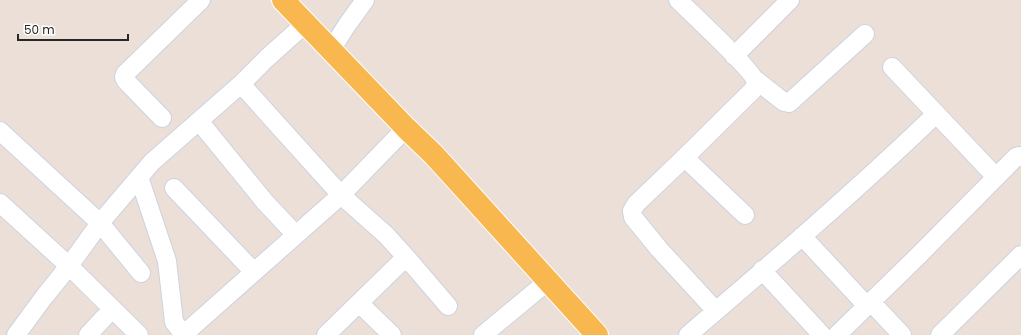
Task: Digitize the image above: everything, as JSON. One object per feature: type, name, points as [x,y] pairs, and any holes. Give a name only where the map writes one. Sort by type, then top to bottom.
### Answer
[{"type":"main road","points":[[282,0],[434,155],[596,335]]},
{"type":"street","points":[[162,118],[126,81],[124,77],[125,74],[202,0]]},
{"type":"street","points":[[331,50],[365,0]]},
{"type":"street","points":[[734,56],[790,0]]},
{"type":"street","points":[[684,2],[756,80],[784,102],[790,103],[865,34]]},
{"type":"street","points":[[16,335],[100,223],[152,162],[241,84],[267,58],[306,24]]},
{"type":"street","points":[[892,67],[996,177]]},
{"type":"street","points":[[716,311],[659,249],[632,213],[633,206],[685,158],[753,90],[756,80]]},
{"type":"street","points":[[241,84],[341,195],[386,236],[406,257],[448,306]]},
{"type":"street","points":[[688,335],[802,236],[894,154],[936,114]]},
{"type":"street","points":[[199,121],[265,202],[296,235]]},
{"type":"street","points":[[139,177],[147,196],[167,261],[174,322],[184,335],[341,195],[406,128]]},
{"type":"street","points":[[0,131],[100,223],[141,273]]},
{"type":"street","points":[[837,335],[1016,157],[1021,157]]},
{"type":"street","points":[[685,158],[745,215]]},
{"type":"street","points":[[174,188],[254,272]]},
{"type":"street","points":[[0,203],[69,266],[139,335]]},
{"type":"street","points":[[802,236],[902,335]]},
{"type":"street","points":[[940,335],[1021,256]]},
{"type":"street","points":[[326,335],[406,257]]},
{"type":"street","points":[[762,270],[822,335]]},
{"type":"street","points":[[483,335],[548,281]]},
{"type":"street","points":[[359,303],[392,335]]},
{"type":"street","points":[[88,335],[112,309]]}]
